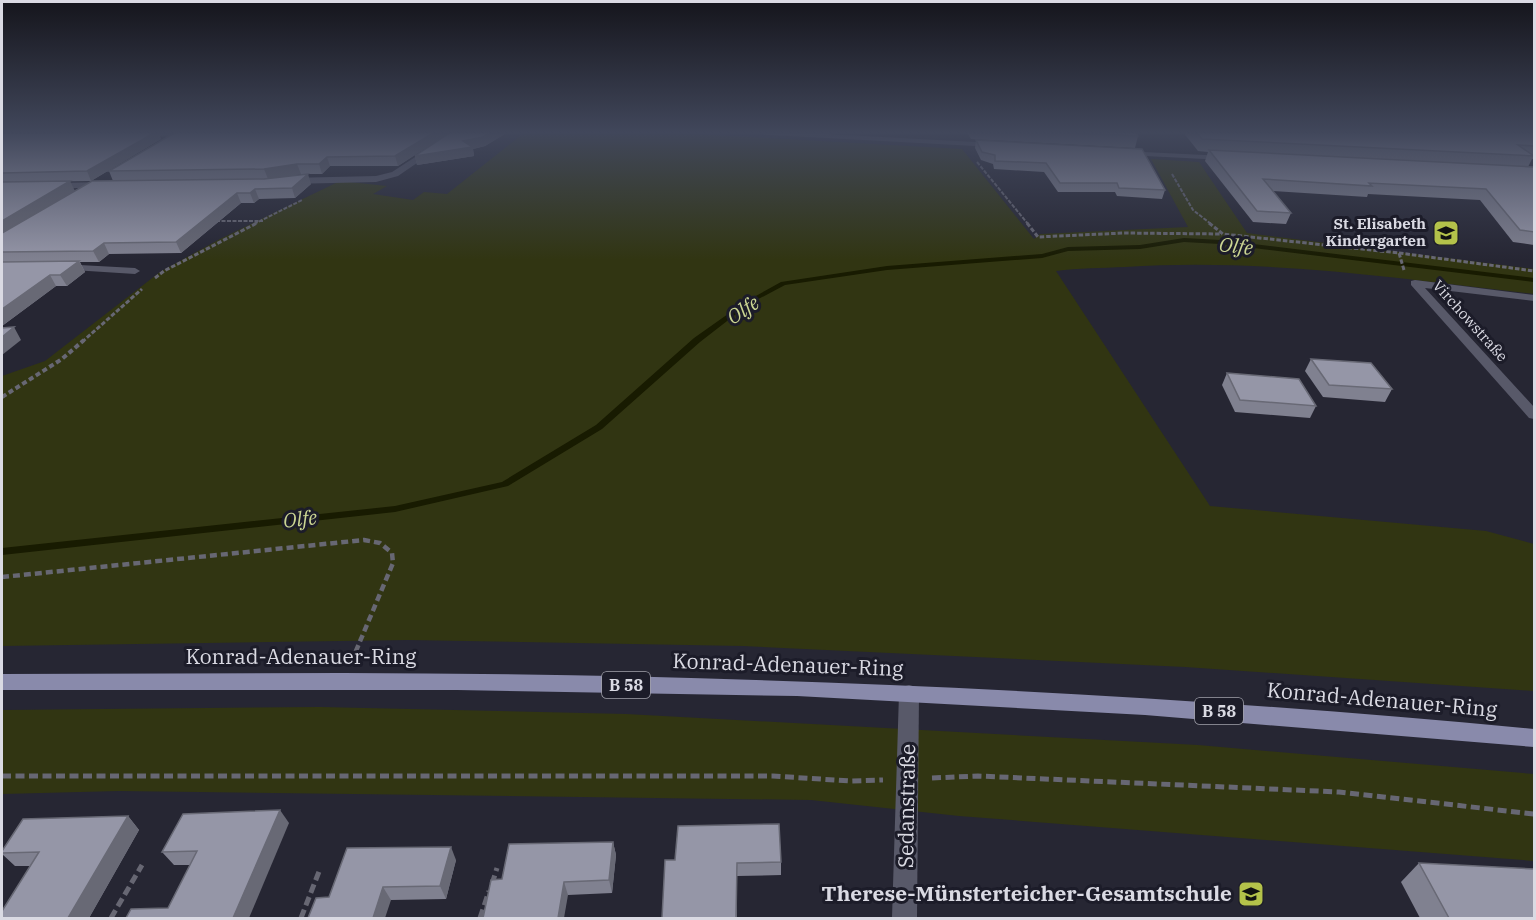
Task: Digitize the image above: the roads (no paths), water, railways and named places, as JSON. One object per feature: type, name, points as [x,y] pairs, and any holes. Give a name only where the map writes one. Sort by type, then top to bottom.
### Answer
[{"type":"main road","name":"Konrad-Adenauer-Ring","points":[[2,682],[553,683],[909,693],[1202,709],[1534,738]]},
{"type":"street","points":[[76,196],[112,175]]},
{"type":"street","points":[[279,182],[301,179],[376,179],[391,175]]},
{"type":"street","points":[[36,186],[117,185]]},
{"type":"street","points":[[48,268],[94,267],[135,272]]},
{"type":"street","name":"Virchowstraße","points":[[1534,298],[1415,283],[1534,415]]},
{"type":"street","name":"Sedanstraße","points":[[904,918],[909,693]]},
{"type":"waterway","name":"Olfe","points":[[2,552],[395,509],[505,484],[599,427],[697,340],[747,303],[783,283],[887,268],[1042,256],[1068,249],[1140,247],[1184,240],[1220,242],[1534,280]]},
{"type":"place","name":"St. Elisabeth Kindergarten","points":[[1446,233]]},
{"type":"place","name":"Therese-Münsterteicher-Gesamtschule","points":[[1251,894]]}]
